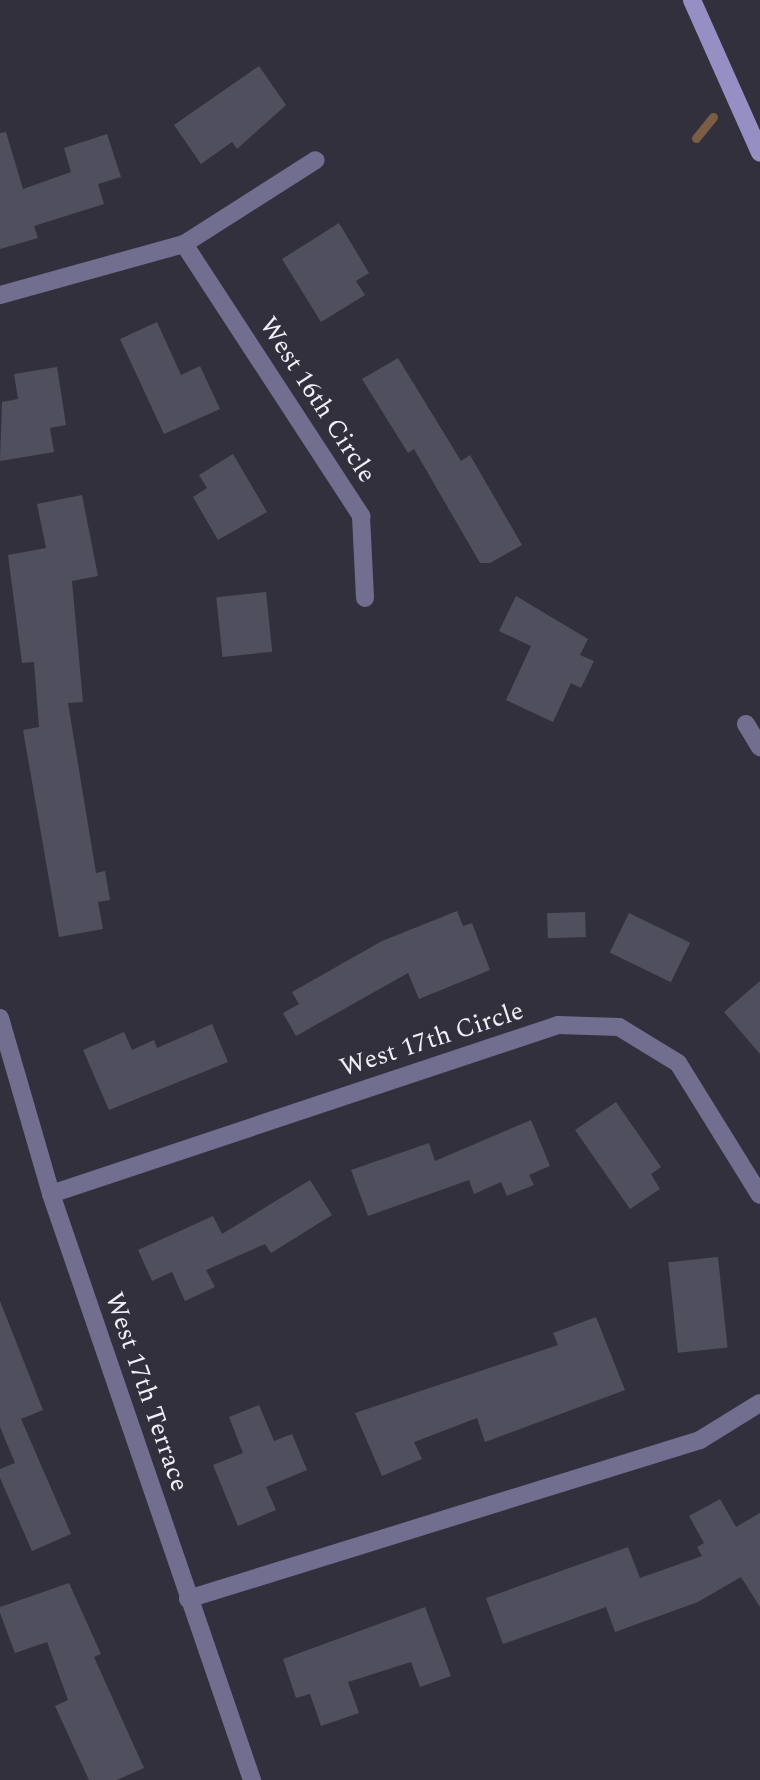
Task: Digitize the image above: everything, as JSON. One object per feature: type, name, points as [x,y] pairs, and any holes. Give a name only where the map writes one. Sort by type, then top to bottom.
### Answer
[{"type":"street","points":[[692,0],[760,153]]},
{"type":"street","points":[[0,295],[184,244],[316,160]]},
{"type":"street","name":"West 16th Circle","points":[[184,244],[361,516],[365,598]]},
{"type":"street","points":[[746,724],[760,747]]},
{"type":"street","name":"West 17th Terrace","points":[[0,1018],[51,1194],[252,1780]]},
{"type":"street","name":"West 17th Circle","points":[[51,1194],[558,1025],[620,1027],[678,1063],[760,1195]]},
{"type":"street","points":[[188,1599],[700,1440],[760,1403]]},
{"type":"building","points":[[259,66],[286,105],[237,149],[232,142],[201,164],[174,125]]},
{"type":"building","points":[[6,132],[23,189],[71,172],[64,148],[107,134],[121,177],[98,184],[104,204],[34,226],[38,238],[0,249],[0,133]]},
{"type":"building","points":[[339,223],[369,273],[356,281],[365,295],[321,322],[282,259]]},
{"type":"building","points":[[157,322],[181,375],[200,366],[220,409],[164,434],[120,339]]},
{"type":"building","points":[[398,358],[461,461],[470,455],[522,545],[490,563],[480,563],[414,449],[408,453],[362,379]]},
{"type":"building","points":[[57,367],[66,425],[50,428],[54,452],[0,461],[2,402],[18,399],[14,374]]},
{"type":"building","points":[[233,454],[267,512],[218,540],[193,497],[207,488],[199,475]]},
{"type":"building","points":[[82,495],[98,576],[72,581],[83,702],[68,703],[96,873],[105,871],[110,900],[98,902],[103,929],[59,937],[23,730],[39,727],[34,662],[22,663],[8,555],[46,548],[37,504]]},
{"type":"building","points":[[266,592],[272,652],[223,657],[216,597]]},
{"type":"building","points":[[516,596],[588,639],[580,655],[594,661],[581,688],[571,683],[553,722],[506,700],[531,646],[499,631]]},
{"type":"building","points":[[457,911],[463,926],[472,923],[490,970],[419,999],[408,973],[296,1036],[283,1013],[299,1004],[292,992],[382,941]]},
{"type":"building","points":[[585,912],[586,937],[548,938],[547,913]]},
{"type":"building","points":[[629,913],[690,943],[671,982],[610,953]]},
{"type":"building","points":[[760,981],[760,1054],[724,1012]]},
{"type":"building","points":[[212,1024],[228,1062],[109,1110],[83,1050],[124,1032],[132,1050],[154,1040],[157,1048]]},
{"type":"building","points":[[616,1102],[661,1167],[651,1174],[660,1189],[630,1209],[575,1130]]},
{"type":"building","points":[[531,1120],[550,1166],[529,1175],[534,1185],[507,1196],[501,1182],[474,1194],[469,1180],[368,1216],[351,1170],[429,1143],[435,1161]]},
{"type":"building","points":[[310,1180],[332,1215],[271,1253],[265,1244],[206,1270],[215,1287],[185,1301],[172,1272],[152,1281],[138,1250],[213,1216],[222,1234]]},
{"type":"building","points":[[718,1257],[728,1348],[678,1353],[668,1262]]},
{"type":"building","points":[[0,1301],[43,1410],[21,1419],[71,1534],[32,1551],[0,1478],[0,1469],[15,1463],[0,1427]]},
{"type":"building","points":[[596,1317],[625,1390],[485,1442],[477,1418],[414,1442],[422,1459],[382,1476],[355,1413],[558,1345],[553,1333]]},
{"type":"building","points":[[259,1405],[274,1441],[292,1434],[307,1470],[266,1487],[276,1510],[238,1526],[213,1465],[243,1453],[229,1417]]},
{"type":"building","points":[[720,1499],[736,1527],[760,1513],[760,1607],[741,1577],[698,1602],[615,1632],[606,1607],[503,1644],[486,1598],[628,1547],[640,1578],[702,1556],[697,1547],[704,1543],[689,1516]]},
{"type":"building","points":[[69,1583],[101,1654],[94,1657],[144,1768],[117,1780],[89,1780],[55,1706],[68,1700],[47,1642],[15,1653],[0,1613],[0,1607]]},
{"type":"building","points":[[425,1607],[451,1676],[420,1687],[411,1662],[348,1682],[359,1713],[321,1726],[310,1694],[296,1698],[283,1659]]},
{"type":"waterway","points":[[696,138],[713,117]]}]
